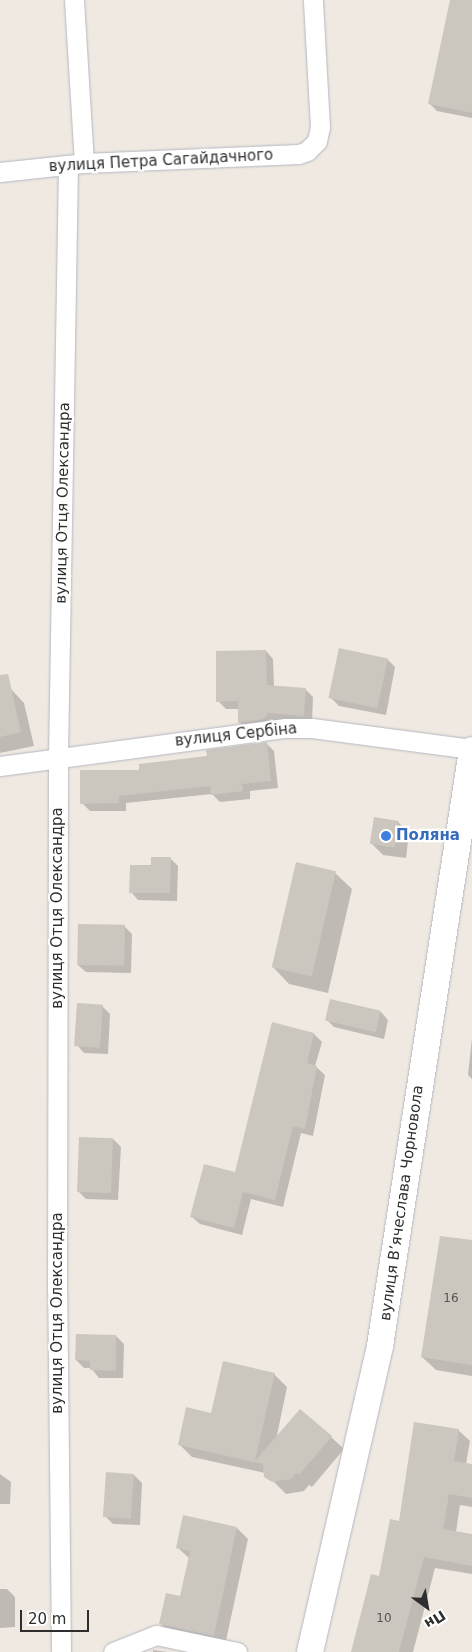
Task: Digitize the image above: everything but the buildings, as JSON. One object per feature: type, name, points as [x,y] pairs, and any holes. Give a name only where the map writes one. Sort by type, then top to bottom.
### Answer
[{"type":"street","name":"вулиця Отця Олександра","points":[[61,1652],[57,1291],[58,756],[76,164],[74,0]]},
{"type":"street","name":"вулиця Петра Сагайдачного","points":[[0,172],[76,164],[299,154],[318,141],[320,127],[313,0]]},
{"type":"street","name":"вулиця Сербіна","points":[[0,766],[58,756],[285,728],[312,728],[472,749]]},
{"type":"street","name":"вулиця Вʼячеслава Чорновола","points":[[310,1652],[380,1346],[472,749]]},
{"type":"street","points":[[113,1652],[156,1636],[237,1652]]},
{"type":"place","name":"Поляна","points":[[386,836]]}]
